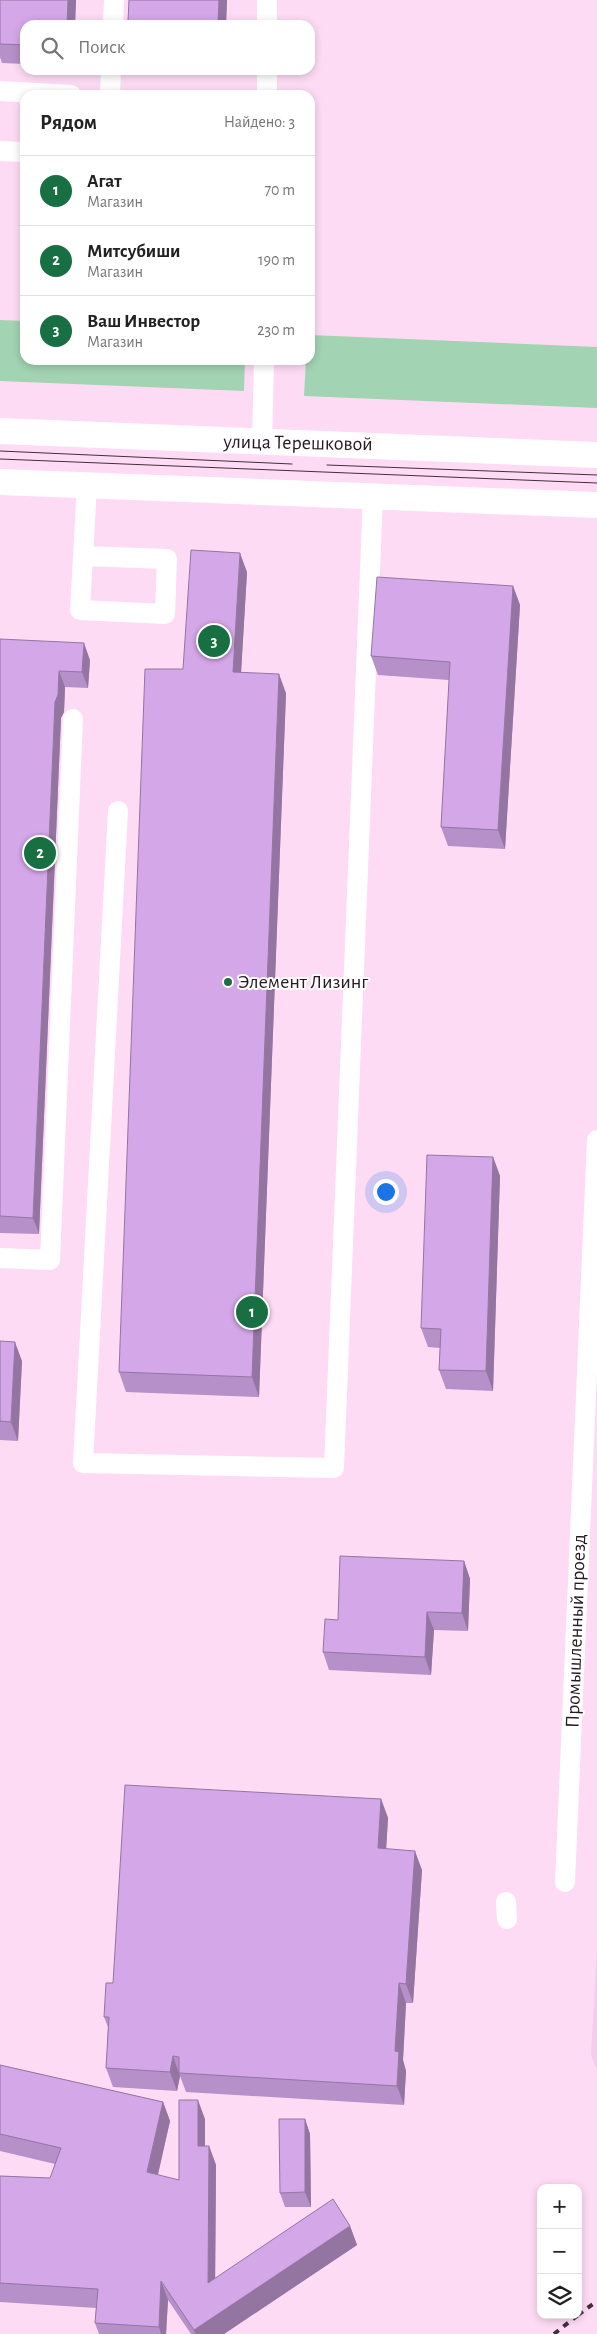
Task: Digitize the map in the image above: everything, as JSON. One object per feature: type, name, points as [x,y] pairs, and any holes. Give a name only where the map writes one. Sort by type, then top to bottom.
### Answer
[{"type":"main road","name":"улица Терешковой","points":[[0,431],[597,455]]},
{"type":"main road","points":[[0,482],[597,504]]},
{"type":"lane","points":[[113,20],[114,0]]},
{"type":"lane","points":[[267,0],[267,20]]},
{"type":"lane","points":[[110,90],[111,75]]},
{"type":"lane","points":[[267,75],[267,90]]},
{"type":"lane","points":[[0,91],[20,92]]},
{"type":"lane","points":[[0,151],[20,152]]},
{"type":"lane","points":[[262,443],[264,365]]},
{"type":"lane","points":[[84,556],[167,559],[165,614],[80,610],[88,485]]},
{"type":"lane","points":[[118,811],[83,1463],[334,1468],[373,495]]},
{"type":"lane","points":[[0,1258],[50,1260],[73,719]]},
{"type":"lane","name":"Промышленный проезд","points":[[565,1882],[597,1140]]},
{"type":"shaded area","points":[[597,1947],[597,2070],[591,2055]]},
{"type":"green space","points":[[0,320],[20,321],[20,365],[245,365],[244,391],[0,381]]},
{"type":"green space","points":[[315,335],[597,347],[597,408],[304,396],[306,365],[315,365]]},
{"type":"building","points":[[0,0],[68,0],[67,20],[20,20],[20,45],[0,44]]},
{"type":"building","points":[[129,0],[219,0],[218,20],[128,20]]},
{"type":"building","points":[[191,550],[240,553],[233,672],[279,674],[252,1377],[119,1372],[145,669],[183,669]]},
{"type":"building","points":[[377,577],[513,586],[498,830],[441,827],[450,662],[371,656]]},
{"type":"building","points":[[0,639],[84,643],[82,672],[59,671],[58,695],[55,702],[33,1218],[0,1216]]},
{"type":"building","points":[[427,1155],[493,1157],[486,1371],[439,1370],[441,1329],[421,1328]]},
{"type":"building","points":[[0,1341],[15,1342],[11,1422],[0,1421]]},
{"type":"building","points":[[340,1556],[464,1561],[462,1613],[427,1612],[425,1657],[323,1652],[325,1619],[338,1620]]},
{"type":"building","points":[[125,1785],[381,1799],[378,1848],[415,1851],[406,1984],[399,1983],[395,2051],[399,2052],[397,2086],[179,2073],[179,2057],[173,2056],[170,2072],[106,2068],[109,2017],[104,2017],[106,1983],[113,1983]]},
{"type":"building","points":[[0,2065],[163,2102],[147,2172],[179,2180],[179,2100],[198,2100],[198,2146],[209,2146],[208,2283],[333,2199],[350,2226],[194,2330],[161,2281],[159,2327],[95,2323],[98,2289],[0,2283],[0,2176],[50,2178],[61,2148],[0,2134]]},
{"type":"building","points":[[279,2119],[305,2119],[305,2192],[280,2193]]},
{"type":"tram line","points":[[0,451],[292,464]]},
{"type":"tram line","points":[[0,459],[597,483]]},
{"type":"tram line","points":[[327,465],[597,475]]},
{"type":"railway","points":[[582,2312],[597,2301]]},
{"type":"railway","points":[[554,2334],[573,2319]]},
{"type":"place","name":"Ваш Инвестор","points":[[214,641]]},
{"type":"place","name":"Митсубиши","points":[[40,853]]},
{"type":"place","name":"Элемент Лизинг","points":[[228,982]]},
{"type":"place","name":"Агат","points":[[252,1312]]}]
